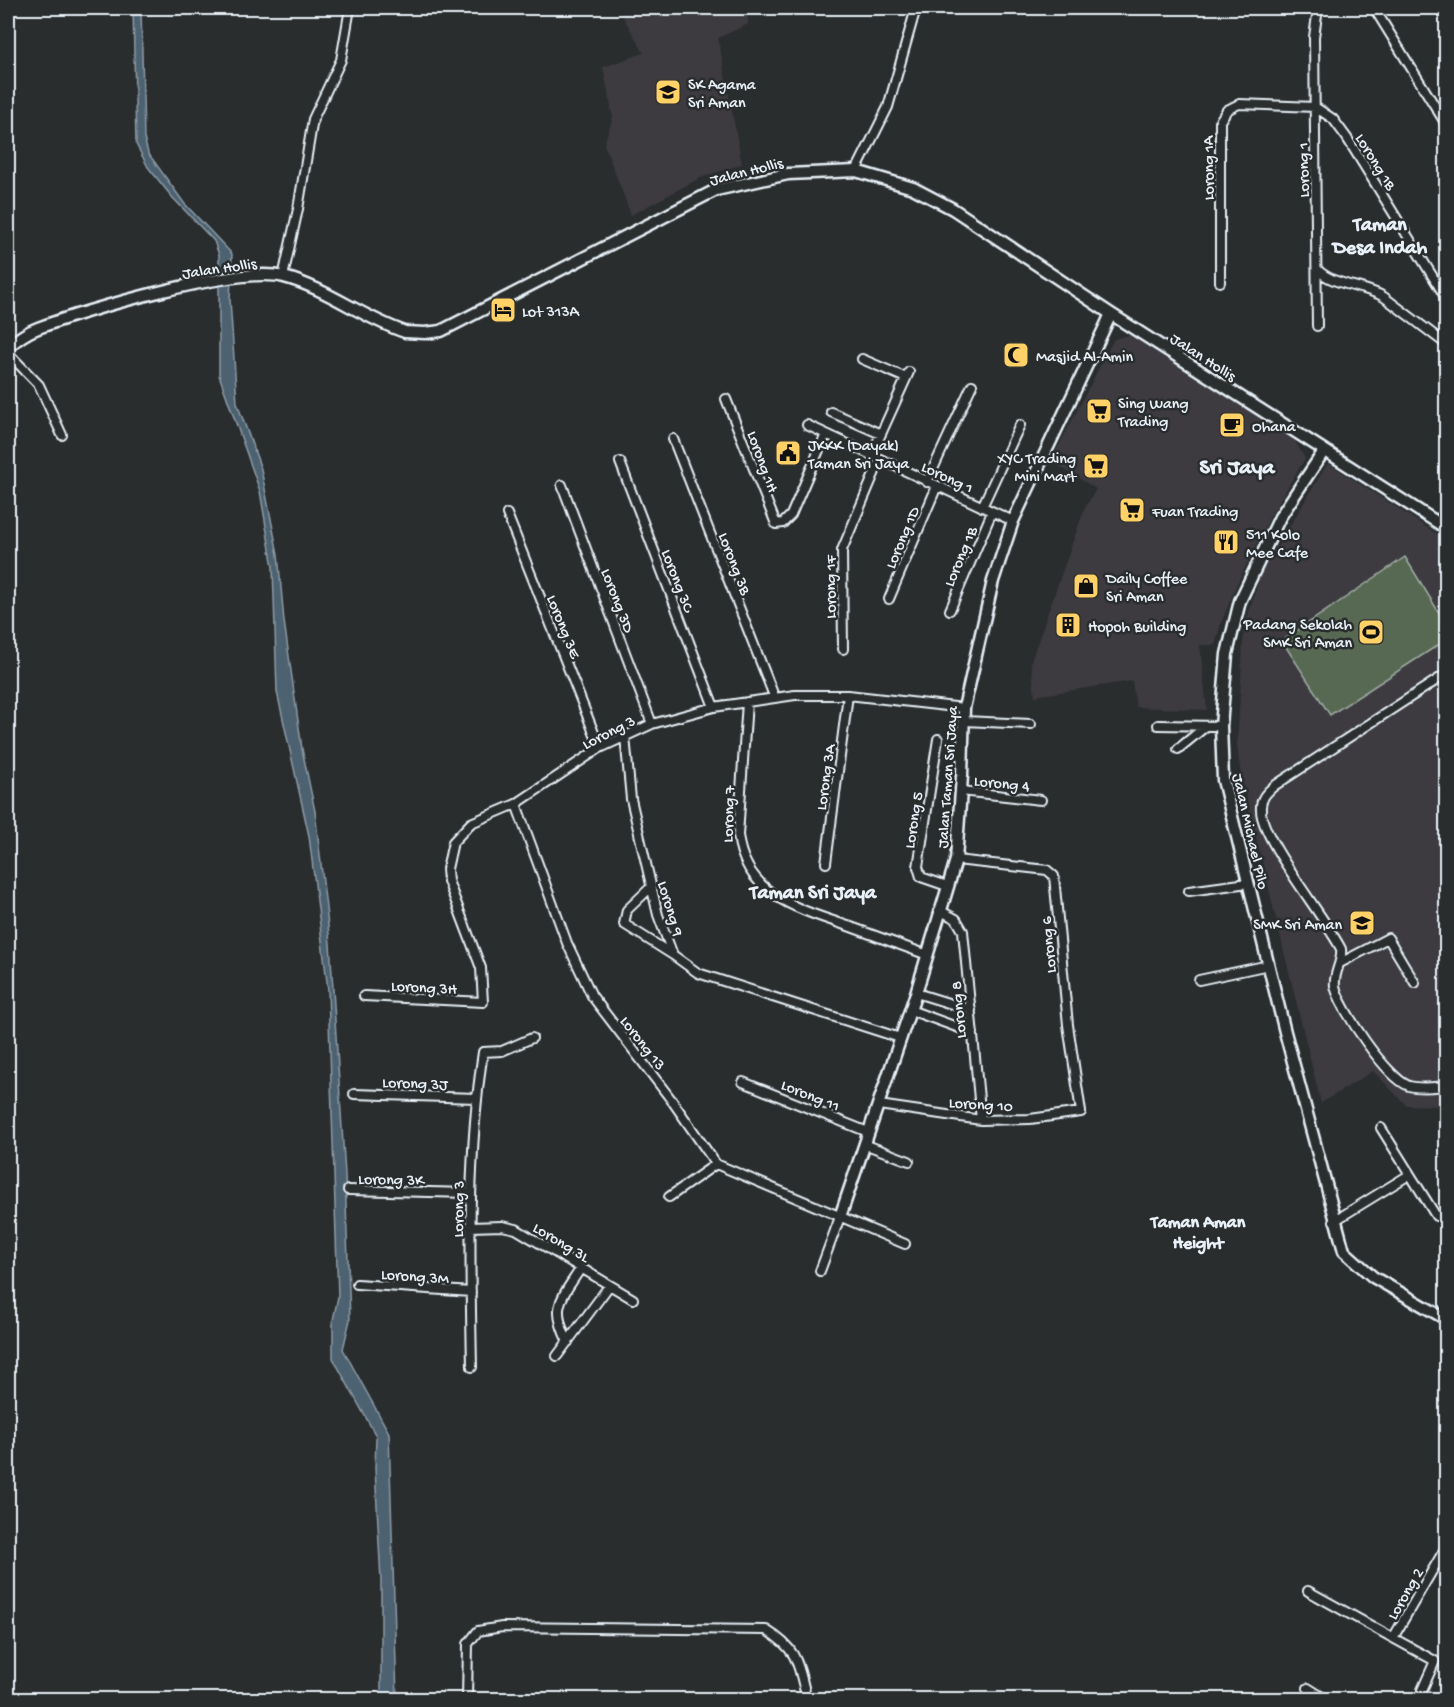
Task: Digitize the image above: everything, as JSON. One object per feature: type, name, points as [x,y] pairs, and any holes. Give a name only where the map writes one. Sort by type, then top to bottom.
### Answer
[{"type":"street","points":[[283,277],[298,209],[313,119],[341,60],[350,8]]},
{"type":"street","points":[[856,171],[888,107],[916,8]]},
{"type":"street","name":"Lorong 1","points":[[1317,326],[1314,37],[1318,8]]},
{"type":"street","points":[[1374,8],[1446,124]]},
{"type":"street","name":"Lorong 1A","points":[[1220,282],[1220,120],[1223,114],[1239,104],[1315,107]]},
{"type":"street","name":"Lorong 1B","points":[[1315,107],[1333,119],[1347,138],[1446,298]]},
{"type":"street","name":"Jalan Hollis","points":[[8,347],[37,328],[168,290],[234,278],[283,277],[387,326],[405,332],[441,331],[637,228],[716,190],[788,174],[856,171],[913,188],[953,209],[1111,314],[1446,528]]},
{"type":"street","points":[[1317,269],[1325,276],[1374,290],[1446,344]]},
{"type":"street","name":"Jalan Taman Sri Jaya","points":[[840,1217],[879,1106],[956,860],[964,708],[983,618],[1013,521],[1111,314]]},
{"type":"street","points":[[8,353],[39,385],[62,435]]},
{"type":"street","points":[[862,359],[908,375],[871,456]]},
{"type":"street","points":[[927,482],[972,385]]},
{"type":"street","name":"Lorong 1H","points":[[726,399],[773,522],[779,525],[791,515],[826,434]]},
{"type":"street","points":[[831,412],[881,434]]},
{"type":"street","points":[[982,507],[1020,424]]},
{"type":"street","name":"Lorong 1","points":[[807,425],[1013,521]]},
{"type":"street","name":"Lorong 3B","points":[[673,439],[774,696]]},
{"type":"street","name":"Jalan Michael Pilo","points":[[1324,451],[1280,517],[1240,601],[1230,635],[1221,726],[1223,780],[1334,1221],[1344,1251],[1354,1263],[1392,1289],[1446,1319]]},
{"type":"street","name":"Lorong 1F","points":[[843,649],[842,550],[880,460]]},
{"type":"street","name":"Lorong 3C","points":[[620,462],[714,706]]},
{"type":"street","name":"Lorong 3D","points":[[562,485],[652,724]]},
{"type":"street","name":"Lorong 1D","points":[[890,599],[937,486]]},
{"type":"street","name":"Lorong 1B","points":[[950,610],[992,512]]},
{"type":"street","name":"Lorong 3E","points":[[507,514],[600,747]]},
{"type":"street","points":[[1446,674],[1274,786],[1261,802],[1260,812],[1269,835],[1338,943],[1342,953],[1335,982],[1338,994],[1386,1070],[1408,1085],[1446,1086]]},
{"type":"street","name":"Lorong 3","points":[[483,1002],[481,969],[448,881],[448,856],[453,842],[471,823],[516,804],[600,747],[652,724],[714,706],[774,696],[848,695],[964,708]]},
{"type":"street","name":"Lorong 3A","points":[[826,863],[848,695]]},
{"type":"street","name":"Lorong 7","points":[[747,702],[738,835],[740,852],[747,868],[767,890],[802,911],[925,954]]},
{"type":"street","points":[[964,721],[1031,724]]},
{"type":"street","points":[[1158,725],[1221,726]]},
{"type":"street","points":[[1178,749],[1207,727]]},
{"type":"street","name":"Lorong 9","points":[[625,736],[632,799],[650,888],[673,955],[698,973],[900,1038]]},
{"type":"street","name":"Lorong 5","points":[[938,739],[918,867],[921,877],[947,886]]},
{"type":"street","name":"Lorong 4","points":[[961,791],[1041,800]]},
{"type":"street","name":"Lorong 13","points":[[516,804],[567,943],[592,996],[673,1102],[716,1164]]},
{"type":"street","name":"Lorong 6","points":[[956,860],[1047,870],[1054,876],[1068,1025],[1081,1112]]},
{"type":"street","points":[[1189,891],[1248,883]]},
{"type":"street","points":[[650,888],[627,910],[624,924],[673,955]]},
{"type":"street","name":"Lorong 8","points":[[939,910],[956,919],[963,931],[981,1120]]},
{"type":"street","points":[[1340,963],[1388,938],[1414,983]]},
{"type":"street","points":[[1198,981],[1269,965]]},
{"type":"street","points":[[915,993],[971,1010]]},
{"type":"street","name":"Lorong 3H","points":[[364,996],[483,1002]]},
{"type":"street","points":[[910,1010],[973,1034]]},
{"type":"street","name":"Lorong 3","points":[[472,1367],[470,1193],[476,1098],[483,1052],[502,1052],[532,1038]]},
{"type":"street","name":"Lorong 11","points":[[743,1082],[868,1132]]},
{"type":"street","name":"Lorong 3J","points":[[354,1094],[476,1098]]},
{"type":"street","name":"Lorong 10","points":[[879,1106],[981,1120],[1030,1119],[1081,1112]]},
{"type":"street","points":[[1381,1128],[1436,1216]]},
{"type":"street","points":[[864,1144],[909,1161]]},
{"type":"street","points":[[669,1197],[716,1164],[905,1244]]},
{"type":"street","points":[[1334,1221],[1409,1175]]},
{"type":"street","name":"Lorong 3K","points":[[348,1190],[470,1193]]},
{"type":"street","points":[[820,1271],[840,1217]]},
{"type":"street","name":"Lorong 3L","points":[[470,1227],[516,1229],[633,1299]]},
{"type":"street","points":[[568,1342],[558,1322],[558,1308],[581,1268]]},
{"type":"street","name":"Lorong 3M","points":[[357,1284],[471,1292]]},
{"type":"street","points":[[557,1356],[609,1286]]},
{"type":"street","name":"Lorong 2","points":[[1424,1700],[1422,1690],[1435,1660],[1393,1638],[1446,1550]]},
{"type":"street","points":[[1308,1591],[1393,1638]]},
{"type":"street","points":[[467,1700],[468,1644],[478,1631],[502,1626],[766,1630],[786,1642],[797,1659],[807,1700]]},
{"type":"street","points":[[1308,1688],[1327,1700]]},
{"type":"shaded area","name":"SK Agama Sri Aman","points":[[618,8],[747,8],[748,24],[718,38],[742,164],[700,178],[631,215],[604,144],[613,117],[603,67],[644,53]]},
{"type":"shaded area","name":"Sri Jaya","points":[[1133,334],[1295,441],[1305,459],[1273,511],[1237,584],[1221,623],[1215,645],[1200,645],[1207,710],[1136,707],[1132,681],[1035,696],[1031,661],[1084,510],[1096,489],[1051,461],[1114,339]]},
{"type":"shaded area","name":"SMK Sri Aman","points":[[1328,463],[1446,540],[1446,1106],[1406,1105],[1373,1071],[1321,1103],[1241,775],[1237,746],[1244,628],[1261,573]]},
{"type":"green space","name":"Padang Sekolah SMK Sri Aman","points":[[1405,557],[1446,624],[1446,640],[1330,715],[1282,641]]},
{"type":"water","points":[[133,8],[141,8],[144,138],[148,153],[184,203],[232,254],[230,300],[237,403],[261,469],[278,554],[284,621],[302,749],[315,811],[330,943],[345,1174],[350,1320],[343,1349],[389,1433],[397,1699],[381,1699],[381,1581],[375,1469],[376,1436],[333,1358],[333,1320],[338,1297],[328,990],[309,836],[277,692],[273,567],[260,491],[219,375],[219,255],[214,241],[172,197],[148,167],[136,144]]},
{"type":"place","name":"SK Agama Sri Aman","points":[[668,92]]},
{"type":"place","name":"Lot 313A","points":[[503,310]]},
{"type":"place","name":"Masjid Al-Amin","points":[[1016,355]]},
{"type":"place","name":"Sing Wang Trading","points":[[1099,411]]},
{"type":"place","name":"Ohana","points":[[1232,425]]},
{"type":"place","name":"JKKK (Dayak) Taman Sri Jaya","points":[[788,453]]},
{"type":"place","name":"XYC Trading Mini Mart","points":[[1096,466]]},
{"type":"place","name":"Fuan Trading","points":[[1132,510]]},
{"type":"place","name":"511 Kolo Mee Cafe","points":[[1226,542]]},
{"type":"place","name":"Daily Coffee Sri Aman","points":[[1086,586]]},
{"type":"place","name":"Hopoh Building","points":[[1068,625]]},
{"type":"place","name":"Padang Sekolah SMK Sri Aman","points":[[1371,632]]},
{"type":"place","name":"SMK Sri Aman","points":[[1362,923]]},
{"type":"district","name":"Taman Desa Indah","points":[[1380,234]]},
{"type":"district","name":"Sri Jaya","points":[[1237,465]]},
{"type":"district","name":"Taman Sri Jaya","points":[[813,891]]},
{"type":"district","name":"Taman Aman Height","points":[[1198,1231]]}]
